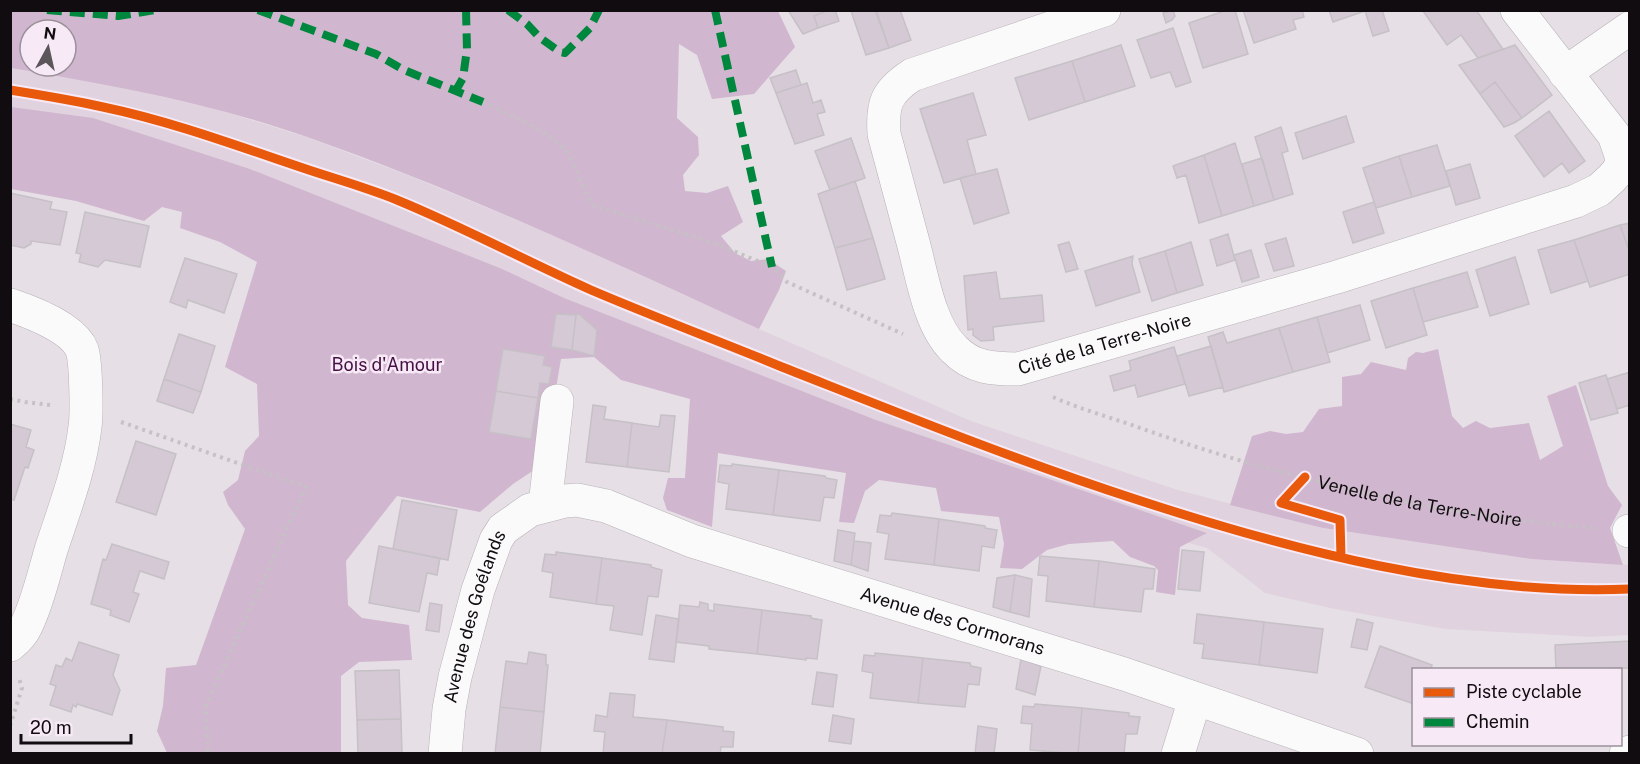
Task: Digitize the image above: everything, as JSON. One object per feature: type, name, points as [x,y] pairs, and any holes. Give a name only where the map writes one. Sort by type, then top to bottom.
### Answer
[{"type":"street","name":"Cité de la Terre-Noire","points":[[1104,10],[912,75],[896,86],[888,96],[884,108],[884,134],[929,301],[941,333],[954,349],[971,363],[991,369],[1018,369],[1337,277],[1576,201],[1599,190],[1619,170],[1622,160],[1614,135],[1517,10]]},
{"type":"street","points":[[1565,73],[1629,28]]},
{"type":"street","points":[[10,305],[53,323],[74,336],[82,349],[85,364],[86,409],[83,439],[75,470],[36,600],[19,638],[10,645]]},
{"type":"street","points":[[545,505],[557,400]]},
{"type":"street","name":"Avenue des Cormorans","points":[[545,505],[577,500],[606,506],[692,541],[1195,699],[1304,745],[1357,753]]},
{"type":"street","name":"Avenue des Goélands","points":[[445,753],[455,677],[488,559],[496,540],[504,529],[530,510],[545,505]]},
{"type":"street","points":[[1178,753],[1195,699]]},
{"type":"path","points":[[483,102],[549,135],[567,151],[592,204],[714,243],[772,267],[787,282],[911,337],[941,333]]},
{"type":"path","points":[[86,409],[306,487],[206,705],[208,753]]},
{"type":"path","points":[[1297,486],[1305,477]]},
{"type":"path","points":[[10,726],[22,688],[19,677]]},
{"type":"shaded area","points":[[10,68],[18,69],[18,78],[71,78],[108,84],[219,110],[306,137],[410,176],[560,238],[759,329],[971,421],[1178,490],[1323,528],[1531,559],[1629,565],[1629,635],[1591,637],[1445,629],[1330,608],[1265,593],[1207,548],[1141,530],[538,292],[500,268],[250,169],[162,144],[11,110]]},
{"type":"green space","points":[[10,11],[778,11],[795,47],[754,94],[712,99],[697,55],[679,44],[677,118],[698,137],[699,155],[683,175],[685,191],[707,193],[728,186],[743,222],[721,236],[735,253],[751,261],[768,259],[786,271],[759,329],[591,253],[422,180],[365,158],[234,114],[123,88],[67,78],[78,78],[78,18],[18,18],[18,69],[11,68]]},
{"type":"green space","name":"Bois d'Amour","points":[[11,107],[93,118],[250,169],[500,268],[564,298],[876,420],[1207,533],[1180,547],[1175,595],[1156,592],[1158,570],[1154,566],[1130,557],[1113,541],[1069,544],[1047,550],[1022,569],[1000,568],[1004,544],[999,517],[941,511],[936,488],[879,480],[865,491],[854,523],[839,522],[846,473],[718,453],[712,527],[667,510],[663,498],[668,478],[685,478],[690,399],[621,380],[594,357],[561,359],[543,464],[513,484],[480,512],[397,496],[346,561],[348,605],[362,618],[409,625],[412,660],[359,662],[341,676],[341,753],[167,753],[157,731],[163,706],[166,668],[196,665],[245,529],[228,505],[223,492],[238,480],[245,451],[259,436],[257,384],[225,367],[257,262],[220,242],[180,228],[182,212],[162,207],[144,221],[76,201],[11,189]]},
{"type":"green space","points":[[1438,349],[1452,416],[1463,428],[1476,421],[1490,428],[1529,423],[1540,460],[1563,446],[1547,396],[1576,385],[1608,486],[1622,505],[1610,528],[1623,565],[1531,559],[1323,528],[1230,505],[1252,436],[1270,431],[1286,434],[1303,432],[1319,409],[1342,406],[1342,377],[1361,374],[1371,362],[1406,370],[1408,358],[1416,352],[1423,353]]},
{"type":"building","points":[[788,10],[829,10],[814,16],[818,28],[803,34]]},
{"type":"building","points":[[835,10],[839,21],[818,28],[814,16]]},
{"type":"building","points":[[875,10],[889,48],[866,55],[851,11]]},
{"type":"building","points":[[876,10],[900,10],[911,40],[889,48]]},
{"type":"building","points":[[1173,10],[1175,16],[1166,23],[1163,13]]},
{"type":"building","points":[[1227,10],[1235,10],[1248,54],[1203,68],[1189,23]]},
{"type":"building","points":[[1243,10],[1302,10],[1304,17],[1293,20],[1296,29],[1254,43]]},
{"type":"building","points":[[1329,10],[1382,10],[1389,31],[1373,36],[1365,11],[1333,22]]},
{"type":"building","points":[[1476,10],[1503,49],[1478,58],[1461,35],[1447,45],[1423,11]]},
{"type":"building","points":[[1173,28],[1191,82],[1176,87],[1170,72],[1151,78],[1137,40]]},
{"type":"building","points":[[1121,45],[1135,86],[1085,102],[1072,61]]},
{"type":"building","points":[[1515,45],[1552,95],[1522,118],[1495,82],[1480,94],[1459,65]]},
{"type":"building","points":[[1072,61],[1085,102],[1029,120],[1015,78]]},
{"type":"building","points":[[796,70],[801,85],[776,93],[770,78]]},
{"type":"building","points":[[1495,82],[1522,118],[1504,127],[1480,94]]},
{"type":"building","points":[[807,83],[813,103],[821,100],[825,112],[817,114],[824,135],[795,144],[776,93]]},
{"type":"building","points":[[973,93],[986,135],[967,140],[976,174],[944,183],[920,109]]},
{"type":"building","points":[[1549,111],[1585,161],[1569,173],[1562,163],[1544,177],[1515,136]]},
{"type":"building","points":[[1346,116],[1354,142],[1303,159],[1295,133]]},
{"type":"building","points":[[1281,127],[1288,151],[1282,153],[1293,194],[1274,200],[1255,137]]},
{"type":"building","points":[[851,138],[865,178],[830,190],[815,151]]},
{"type":"building","points":[[1235,143],[1254,206],[1222,216],[1204,155]]},
{"type":"building","points":[[1437,145],[1450,186],[1412,197],[1399,156]]},
{"type":"building","points":[[1204,155],[1222,216],[1199,223],[1186,175],[1177,178],[1173,166]]},
{"type":"building","points":[[1399,156],[1412,197],[1376,208],[1363,168]]},
{"type":"building","points":[[1262,158],[1274,200],[1254,206],[1242,164]]},
{"type":"building","points":[[1470,164],[1480,198],[1456,205],[1446,171]]},
{"type":"building","points":[[997,169],[1009,213],[974,224],[960,178]]},
{"type":"building","points":[[855,181],[873,238],[835,248],[818,194]]},
{"type":"building","points":[[10,193],[52,202],[50,209],[67,212],[60,245],[31,241],[31,244],[24,248],[10,245]]},
{"type":"building","points":[[1374,202],[1384,233],[1353,243],[1343,212]]},
{"type":"building","points":[[85,212],[149,226],[140,267],[105,260],[98,267],[79,262],[81,254],[76,253]]},
{"type":"building","points":[[1630,223],[1630,253],[1620,225]]},
{"type":"building","points":[[1620,225],[1630,253],[1630,274],[1590,287],[1574,240]]},
{"type":"building","points":[[1228,234],[1235,260],[1217,266],[1210,240]]},
{"type":"building","points":[[873,238],[885,279],[847,290],[835,248]]},
{"type":"building","points":[[1286,238],[1294,266],[1274,271],[1265,244]]},
{"type":"building","points":[[1574,240],[1588,281],[1551,293],[1538,250]]},
{"type":"building","points":[[1069,242],[1078,269],[1066,272],[1058,245]]},
{"type":"building","points":[[1191,242],[1203,285],[1177,293],[1165,251]]},
{"type":"building","points":[[1251,250],[1259,277],[1242,282],[1234,255]]},
{"type":"building","points":[[1165,251],[1177,293],[1152,301],[1139,259]]},
{"type":"building","points":[[1133,256],[1132,264],[1140,292],[1096,306],[1085,271]]},
{"type":"building","points":[[1515,257],[1529,304],[1490,316],[1476,270]]},
{"type":"building","points":[[185,258],[237,274],[224,313],[188,300],[186,308],[170,302]]},
{"type":"building","points":[[996,272],[1000,299],[1042,295],[1044,321],[993,327],[994,340],[981,341],[973,335],[973,329],[968,330],[964,276]]},
{"type":"building","points":[[1467,272],[1478,307],[1423,322],[1413,288]]},
{"type":"building","points":[[1413,288],[1427,335],[1386,348],[1371,301]]},
{"type":"building","points":[[1360,305],[1370,340],[1327,353],[1317,317]]},
{"type":"building","points":[[556,314],[576,315],[572,350],[551,347]]},
{"type":"building","points":[[579,314],[597,330],[594,356],[572,350],[576,315]]},
{"type":"building","points":[[1317,317],[1330,362],[1293,372],[1279,328]]},
{"type":"building","points":[[1279,328],[1293,372],[1224,392],[1208,337],[1223,332],[1227,343]]},
{"type":"building","points":[[179,334],[215,346],[201,392],[164,379]]},
{"type":"building","points":[[1211,346],[1223,387],[1189,396],[1177,356]]},
{"type":"building","points":[[1174,347],[1185,384],[1138,397],[1135,385],[1114,391],[1110,376],[1131,370],[1129,361]]},
{"type":"building","points":[[503,349],[545,356],[543,365],[552,367],[549,384],[540,383],[538,398],[496,391]]},
{"type":"building","points":[[1630,372],[1630,405],[1617,409],[1607,379]]},
{"type":"building","points":[[1606,375],[1618,413],[1591,420],[1579,383]]},
{"type":"building","points":[[164,379],[201,392],[193,413],[157,401]]},
{"type":"building","points":[[496,391],[538,398],[531,439],[489,432]]},
{"type":"building","points":[[593,405],[606,407],[604,419],[632,423],[627,467],[586,462]]},
{"type":"building","points":[[661,415],[675,416],[669,472],[627,467],[632,423],[659,427]]},
{"type":"building","points":[[10,424],[31,430],[26,447],[34,450],[28,468],[25,467],[14,500],[10,499]]},
{"type":"building","points":[[136,441],[176,454],[156,515],[116,502]]},
{"type":"building","points":[[732,464],[779,470],[773,515],[726,509],[729,484],[718,482],[720,465],[732,466]]},
{"type":"building","points":[[779,470],[825,476],[837,480],[834,498],[824,497],[820,521],[773,515]]},
{"type":"building","points":[[402,500],[457,510],[448,560],[393,549]]},
{"type":"building","points":[[892,513],[939,519],[934,565],[885,559],[889,534],[877,532],[880,515],[891,516]]},
{"type":"building","points":[[939,519],[997,530],[994,548],[982,546],[979,571],[934,565]]},
{"type":"building","points":[[838,530],[855,533],[851,565],[834,561]]},
{"type":"building","points":[[854,541],[871,543],[868,571],[851,565]]},
{"type":"building","points":[[112,544],[169,562],[164,579],[140,571],[133,592],[139,594],[129,622],[110,615],[111,610],[91,604],[103,559],[106,560]]},
{"type":"building","points":[[379,546],[440,558],[437,575],[427,573],[419,612],[369,603]]},
{"type":"building","points":[[1182,550],[1204,552],[1200,591],[1178,589]]},
{"type":"building","points":[[556,552],[602,558],[596,604],[550,597],[553,573],[542,571],[545,554],[556,555]]},
{"type":"building","points":[[1040,556],[1099,561],[1094,607],[1046,601],[1048,576],[1038,575]]},
{"type":"building","points":[[602,558],[651,565],[651,567],[662,570],[658,597],[648,596],[642,635],[610,630],[614,606],[596,604]]},
{"type":"building","points":[[1099,561],[1155,569],[1153,589],[1144,589],[1141,612],[1094,607]]},
{"type":"building","points":[[1015,575],[1010,612],[993,607],[997,578]]},
{"type":"building","points":[[1015,575],[1032,579],[1029,617],[1010,612]]},
{"type":"building","points":[[700,602],[708,604],[708,610],[714,611],[714,604],[762,610],[757,654],[709,649],[709,646],[676,642],[680,605],[699,607]]},
{"type":"building","points":[[430,603],[442,605],[439,632],[426,630]]},
{"type":"building","points":[[762,610],[811,616],[811,618],[822,620],[817,659],[806,658],[806,660],[757,654]]},
{"type":"building","points":[[1197,614],[1264,622],[1259,665],[1202,658],[1204,644],[1194,643]]},
{"type":"building","points":[[656,615],[679,619],[674,662],[649,659]]},
{"type":"building","points":[[1357,619],[1373,623],[1367,650],[1351,647]]},
{"type":"building","points":[[1264,622],[1323,629],[1317,673],[1259,665]]},
{"type":"building","points":[[1630,641],[1630,668],[1556,668],[1555,645]]},
{"type":"building","points":[[79,642],[119,655],[113,675],[120,690],[112,715],[77,704],[76,707],[73,705],[71,712],[50,705],[56,686],[50,684],[56,665],[62,667],[66,658],[72,661]]},
{"type":"building","points":[[1380,646],[1432,665],[1431,668],[1412,668],[1412,703],[1365,687]]},
{"type":"building","points":[[529,652],[546,655],[546,665],[548,665],[544,712],[500,707],[506,661],[527,664]]},
{"type":"building","points":[[875,653],[923,658],[918,703],[870,698],[873,673],[862,671],[864,655],[875,656]]},
{"type":"building","points":[[923,658],[970,663],[971,666],[981,668],[979,685],[968,684],[965,707],[918,703]]},
{"type":"building","points":[[1021,659],[1041,666],[1035,695],[1016,689]]},
{"type":"building","points":[[399,670],[401,719],[357,720],[355,671]]},
{"type":"building","points":[[817,672],[837,675],[833,707],[812,704]]},
{"type":"building","points":[[610,693],[635,695],[633,717],[667,720],[662,754],[603,754],[605,732],[594,731],[596,715],[607,717]]},
{"type":"building","points":[[1035,704],[1082,708],[1078,754],[1030,750],[1032,724],[1021,723],[1023,706],[1034,707]]},
{"type":"building","points":[[500,707],[544,712],[540,754],[495,754]]},
{"type":"building","points":[[1082,708],[1129,713],[1129,716],[1140,717],[1137,734],[1126,734],[1124,754],[1078,754]]},
{"type":"building","points":[[833,715],[854,719],[851,744],[829,741]]},
{"type":"building","points":[[401,719],[402,754],[358,754],[357,720]]},
{"type":"building","points":[[667,720],[723,727],[723,731],[734,732],[733,747],[721,747],[720,754],[662,754]]},
{"type":"building","points":[[978,726],[997,729],[994,754],[975,754]]},
{"type":"marked path","points":[[47,10],[118,16],[155,10]]},
{"type":"marked path","points":[[258,10],[376,54],[404,70],[483,102]]},
{"type":"marked path","points":[[455,92],[463,78],[467,49],[466,10]]},
{"type":"marked path","points":[[508,10],[527,24],[539,37],[565,53],[590,28],[599,10]]},
{"type":"marked path","points":[[715,10],[772,267]]},
{"type":"cycle path","points":[[10,90],[91,104],[153,119],[373,191],[446,221],[591,290],[782,367],[1001,452],[1194,518],[1316,552],[1442,577],[1505,585],[1568,589],[1630,589]]},
{"type":"cycle path","points":[[1305,477],[1281,503],[1340,520],[1341,557]]}]
